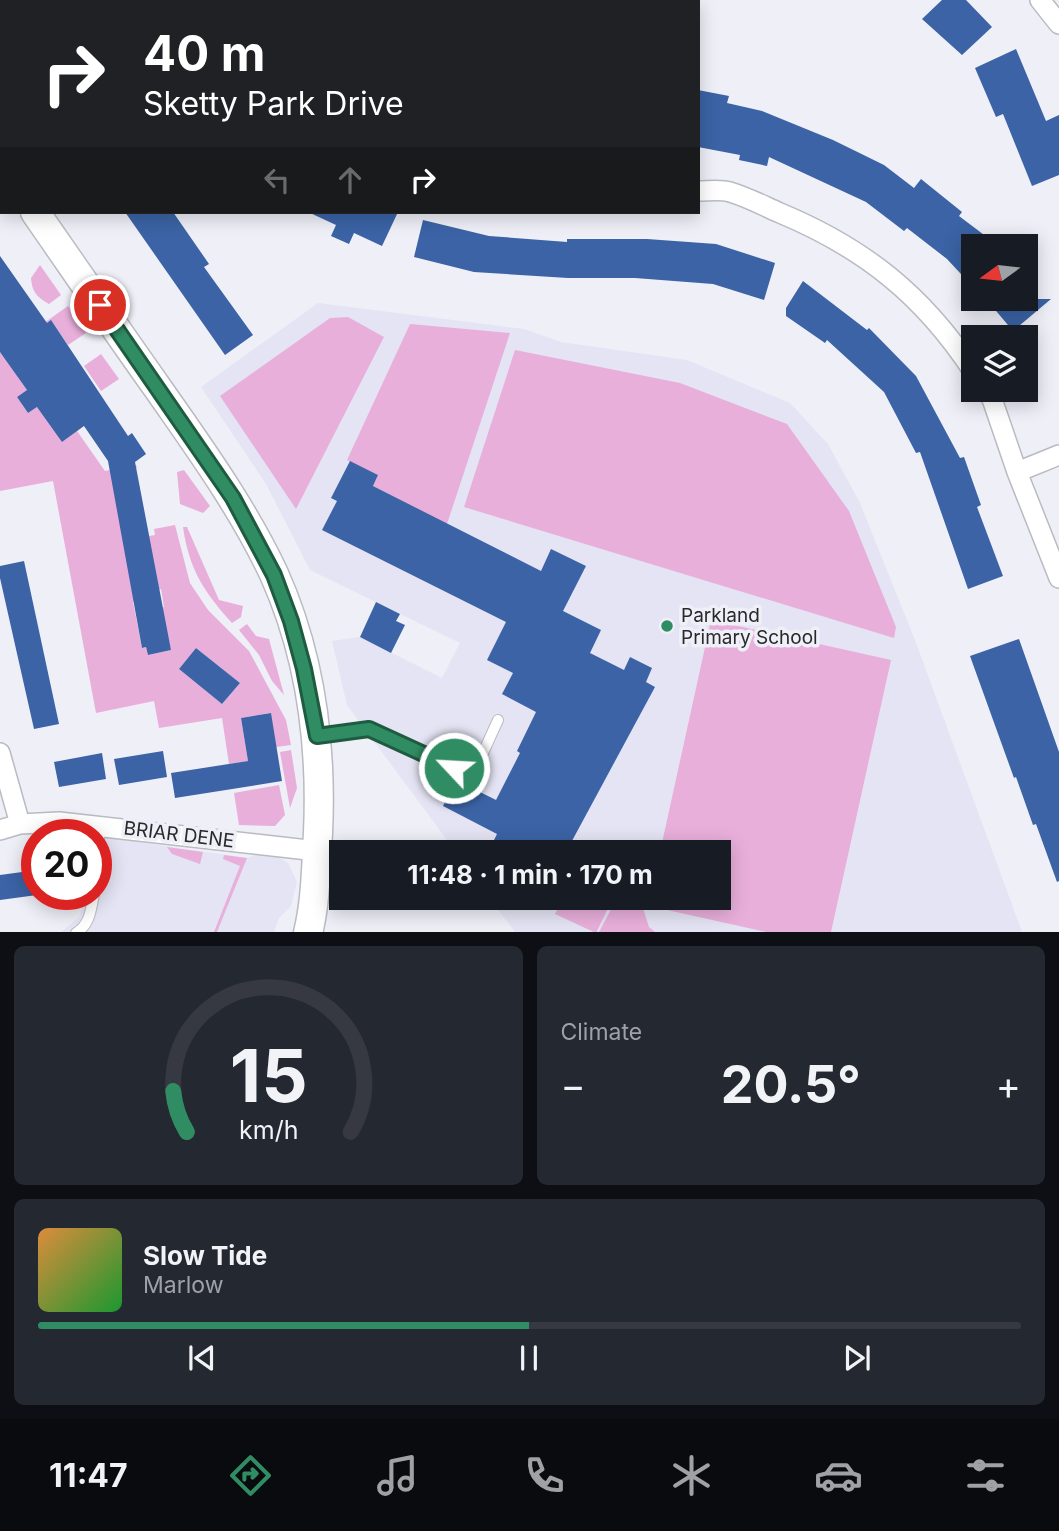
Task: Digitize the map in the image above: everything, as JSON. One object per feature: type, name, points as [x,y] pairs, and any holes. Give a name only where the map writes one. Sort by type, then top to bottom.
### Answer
[{"type":"street","points":[[1040,0],[1059,24]]},
{"type":"street","points":[[700,191],[728,191],[808,225],[842,243],[914,296],[950,336],[961,353]]},
{"type":"street","points":[[36,214],[239,509],[274,575],[291,621],[304,669],[317,736],[319,811],[312,916],[308,932]]},
{"type":"street","points":[[993,402],[1017,472],[1059,578]]},
{"type":"street","points":[[1017,472],[1059,455]]},
{"type":"street","points":[[0,754],[20,824]]},
{"type":"street","name":"BRIAR DENE","points":[[0,830],[20,824]]},
{"type":"street","name":"BRIAR DENE","points":[[112,826],[317,851]]},
{"type":"street","points":[[294,932],[317,851]]},
{"type":"lane","points":[[317,736],[369,729],[454,768],[477,766],[498,720]]},
{"type":"lane","points":[[78,932],[90,917],[91,910]]},
{"type":"shaded area","points":[[40,265],[61,295],[49,304],[36,294],[32,283],[31,278]]},
{"type":"shaded area","name":"Parkland Primary School","points":[[318,303],[524,329],[561,342],[687,360],[790,403],[828,444],[860,503],[915,640],[1022,932],[515,932],[498,910],[731,910],[731,840],[447,840],[347,705],[332,641],[360,637],[442,678],[460,643],[310,570],[266,484],[201,387]]},
{"type":"shaded area","points":[[68,306],[86,333],[68,345],[51,321],[35,332],[34,330]]},
{"type":"shaded area","points":[[348,317],[384,337],[296,509],[220,396],[330,318]]},
{"type":"shaded area","points":[[410,324],[510,333],[447,524],[373,486],[378,475],[347,460]]},
{"type":"shaded area","points":[[14,343],[23,373],[18,377],[27,390],[17,397],[28,413],[42,404],[62,442],[77,431],[105,471],[136,465],[137,468],[111,473],[149,536],[155,535],[154,529],[175,525],[190,583],[208,610],[249,651],[286,720],[291,745],[276,747],[270,713],[241,718],[248,761],[229,764],[222,718],[159,728],[154,701],[96,713],[53,481],[0,491],[0,353]],"holes":[[[161,589],[164,607],[161,608],[171,650],[148,655],[146,647],[142,648],[133,602],[141,600],[140,593]],[[196,648],[240,683],[222,704],[179,669]]]},
{"type":"shaded area","points":[[515,350],[680,383],[787,424],[849,511],[896,627],[894,638],[464,507]]},
{"type":"shaded area","points":[[101,354],[119,379],[101,391],[84,366]]},
{"type":"shaded area","points":[[184,470],[210,506],[203,513],[180,504],[177,472]]},
{"type":"shaded area","points":[[183,527],[187,527],[219,600],[243,606],[241,617],[232,623],[199,579],[189,555]]},
{"type":"shaded area","points":[[711,620],[891,660],[831,932],[766,932],[667,910],[731,910],[731,840],[663,840]]},
{"type":"shaded area","points":[[247,624],[256,636],[269,639],[284,695],[272,681],[259,655],[239,630]]},
{"type":"shaded area","points":[[291,750],[297,788],[290,808],[280,752]]},
{"type":"shaded area","points":[[279,785],[285,815],[275,826],[239,825],[234,793]]},
{"type":"shaded area","points":[[112,838],[247,858],[261,853],[275,855],[288,863],[297,882],[291,906],[279,918],[274,932],[61,932],[79,917],[81,910],[112,910]]},
{"type":"shaded area","points":[[167,847],[203,852],[200,864],[172,854]]},
{"type":"shaded area","points":[[224,855],[247,858],[217,932],[214,932],[240,866],[223,859]]},
{"type":"shaded area","points":[[557,910],[607,910],[596,932],[555,914]]},
{"type":"shaded area","points":[[611,910],[644,910],[649,927],[655,932],[599,932]]},
{"type":"building","points":[[942,0],[966,0],[992,27],[962,55],[922,19]]},
{"type":"building","points":[[1016,49],[1046,121],[1059,115],[1059,175],[1032,186],[1003,114],[996,117],[975,68]]},
{"type":"building","points":[[700,90],[729,96],[727,103],[762,111],[833,140],[884,165],[914,188],[921,179],[962,212],[959,216],[983,234],[961,234],[961,274],[947,259],[907,228],[904,231],[866,202],[769,157],[767,166],[739,160],[740,155],[700,147]]},
{"type":"building","points":[[126,214],[174,214],[209,264],[204,267],[253,335],[225,355]]},
{"type":"building","points":[[312,214],[397,214],[382,246],[354,233],[349,244],[331,236],[336,225]]},
{"type":"building","points":[[423,220],[489,236],[567,242],[567,239],[647,239],[716,244],[775,263],[764,300],[713,284],[474,272],[414,257]]},
{"type":"building","points":[[0,256],[47,323],[51,320],[128,436],[132,433],[146,454],[135,462],[171,650],[148,655],[146,647],[142,648],[108,461],[84,426],[62,442],[37,407],[28,413],[17,397],[27,390],[0,352]]},
{"type":"building","points":[[803,281],[867,330],[869,328],[916,376],[960,458],[964,457],[981,505],[977,507],[1003,576],[968,589],[920,452],[916,453],[884,392],[827,340],[825,343],[786,316],[786,308]]},
{"type":"building","points":[[1038,299],[1051,299],[1038,310]]},
{"type":"building","points":[[997,312],[1036,312],[1020,325],[1008,325]]},
{"type":"building","points":[[350,461],[378,475],[373,486],[541,571],[551,549],[586,566],[563,611],[601,630],[590,653],[624,670],[630,657],[652,668],[646,682],[655,687],[572,840],[494,840],[497,834],[443,806],[456,780],[496,800],[520,753],[517,751],[536,712],[502,694],[513,673],[487,660],[506,622],[322,530],[337,501],[331,498]]},
{"type":"building","points":[[24,561],[59,724],[34,729],[0,578],[0,566]]},
{"type":"building","points":[[376,602],[400,614],[396,621],[405,625],[391,653],[360,637]]},
{"type":"building","points":[[1019,639],[1059,752],[1057,882],[1036,824],[1033,825],[1016,777],[1014,778],[970,656]]},
{"type":"building","points":[[196,648],[240,683],[222,704],[179,669]]},
{"type":"building","points":[[271,713],[282,781],[175,798],[171,773],[248,761],[241,718]]},
{"type":"building","points":[[163,751],[167,777],[119,785],[114,759]]},
{"type":"building","points":[[102,753],[106,779],[59,787],[54,762]]},
{"type":"building","points":[[21,872],[21,897],[0,900],[0,875]]},
{"type":"place","name":"Parkland Primary School","points":[[667,626]]},
{"type":"route","points":[[100,305],[233,498],[274,575],[291,621],[304,669],[317,736],[369,729],[454,768]]}]
